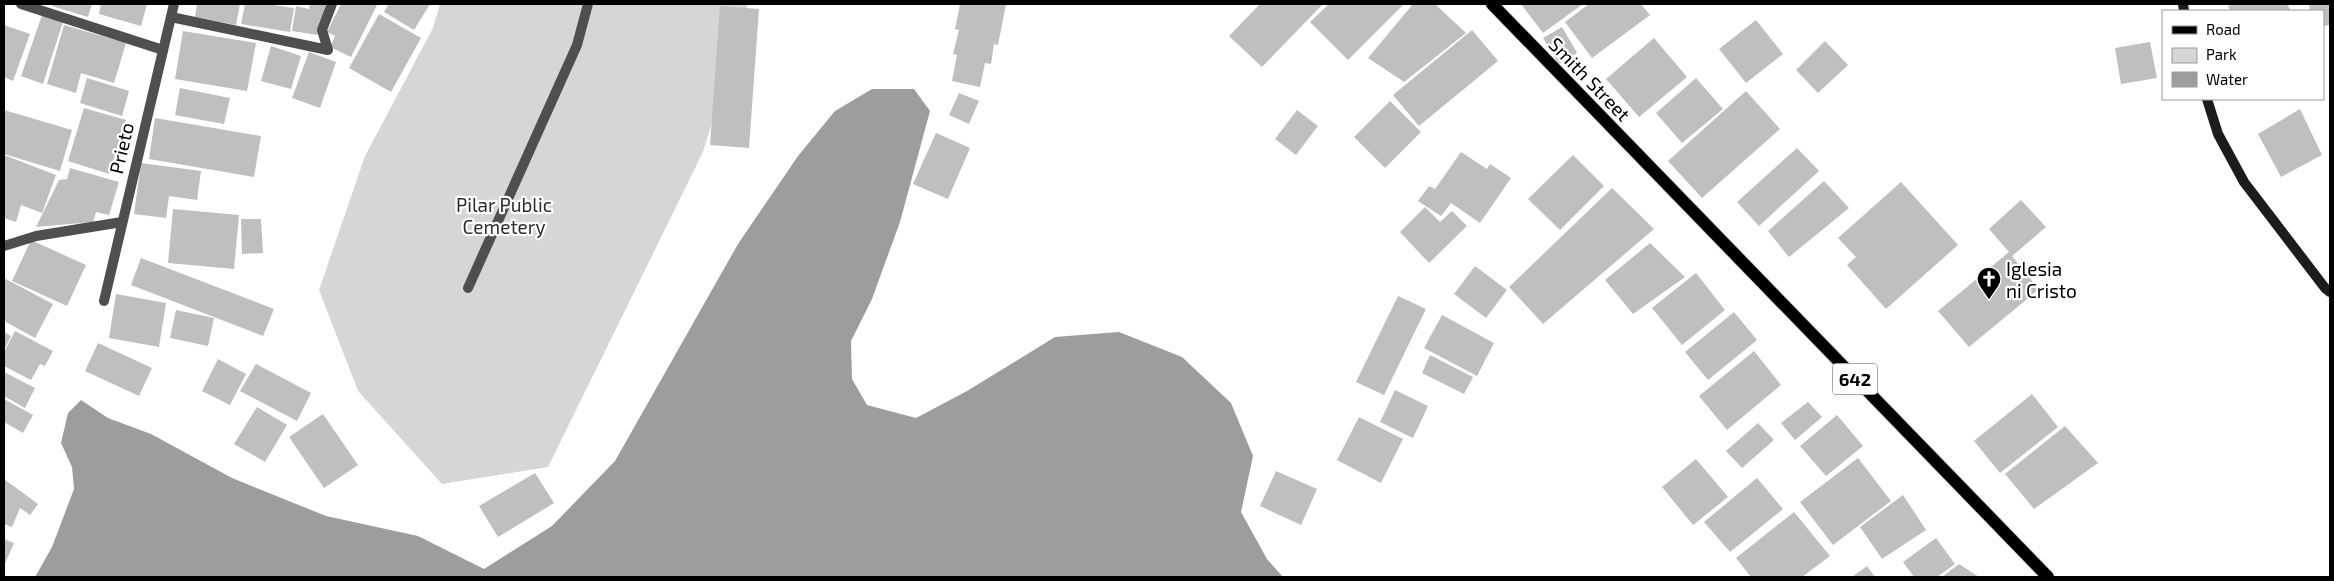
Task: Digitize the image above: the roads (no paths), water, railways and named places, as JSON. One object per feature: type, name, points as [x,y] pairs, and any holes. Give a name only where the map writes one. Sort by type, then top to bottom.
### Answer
[{"type":"main road","name":"Smith Street","points":[[1492,4],[2048,577]]},
{"type":"main road","points":[[2207,100],[2218,134],[2244,182],[2330,292]]},
{"type":"street","points":[[21,4],[163,50]]},
{"type":"street","name":"Prieto","points":[[104,301],[174,4]]},
{"type":"street","points":[[171,17],[328,50],[322,30],[332,4]]},
{"type":"street","points":[[468,288],[577,45],[588,4]]},
{"type":"street","points":[[4,246],[36,236],[122,222]]},
{"type":"water","points":[[872,89],[914,89],[930,111],[900,222],[872,299],[851,341],[852,379],[867,405],[916,418],[967,391],[1055,337],[1119,332],[1182,357],[1231,403],[1253,456],[1241,512],[1267,559],[1283,577],[35,577],[52,547],[74,489],[72,467],[61,443],[68,413],[81,400],[108,418],[151,434],[232,478],[326,516],[418,536],[484,569],[552,526],[615,461],[738,244],[798,156],[835,111]]},
{"type":"place","name":"Iglesia ni Cristo","points":[[1989,300]]},
{"type":"park label","name":"Pilar Public Cemetery","points":[[504,215]]}]
